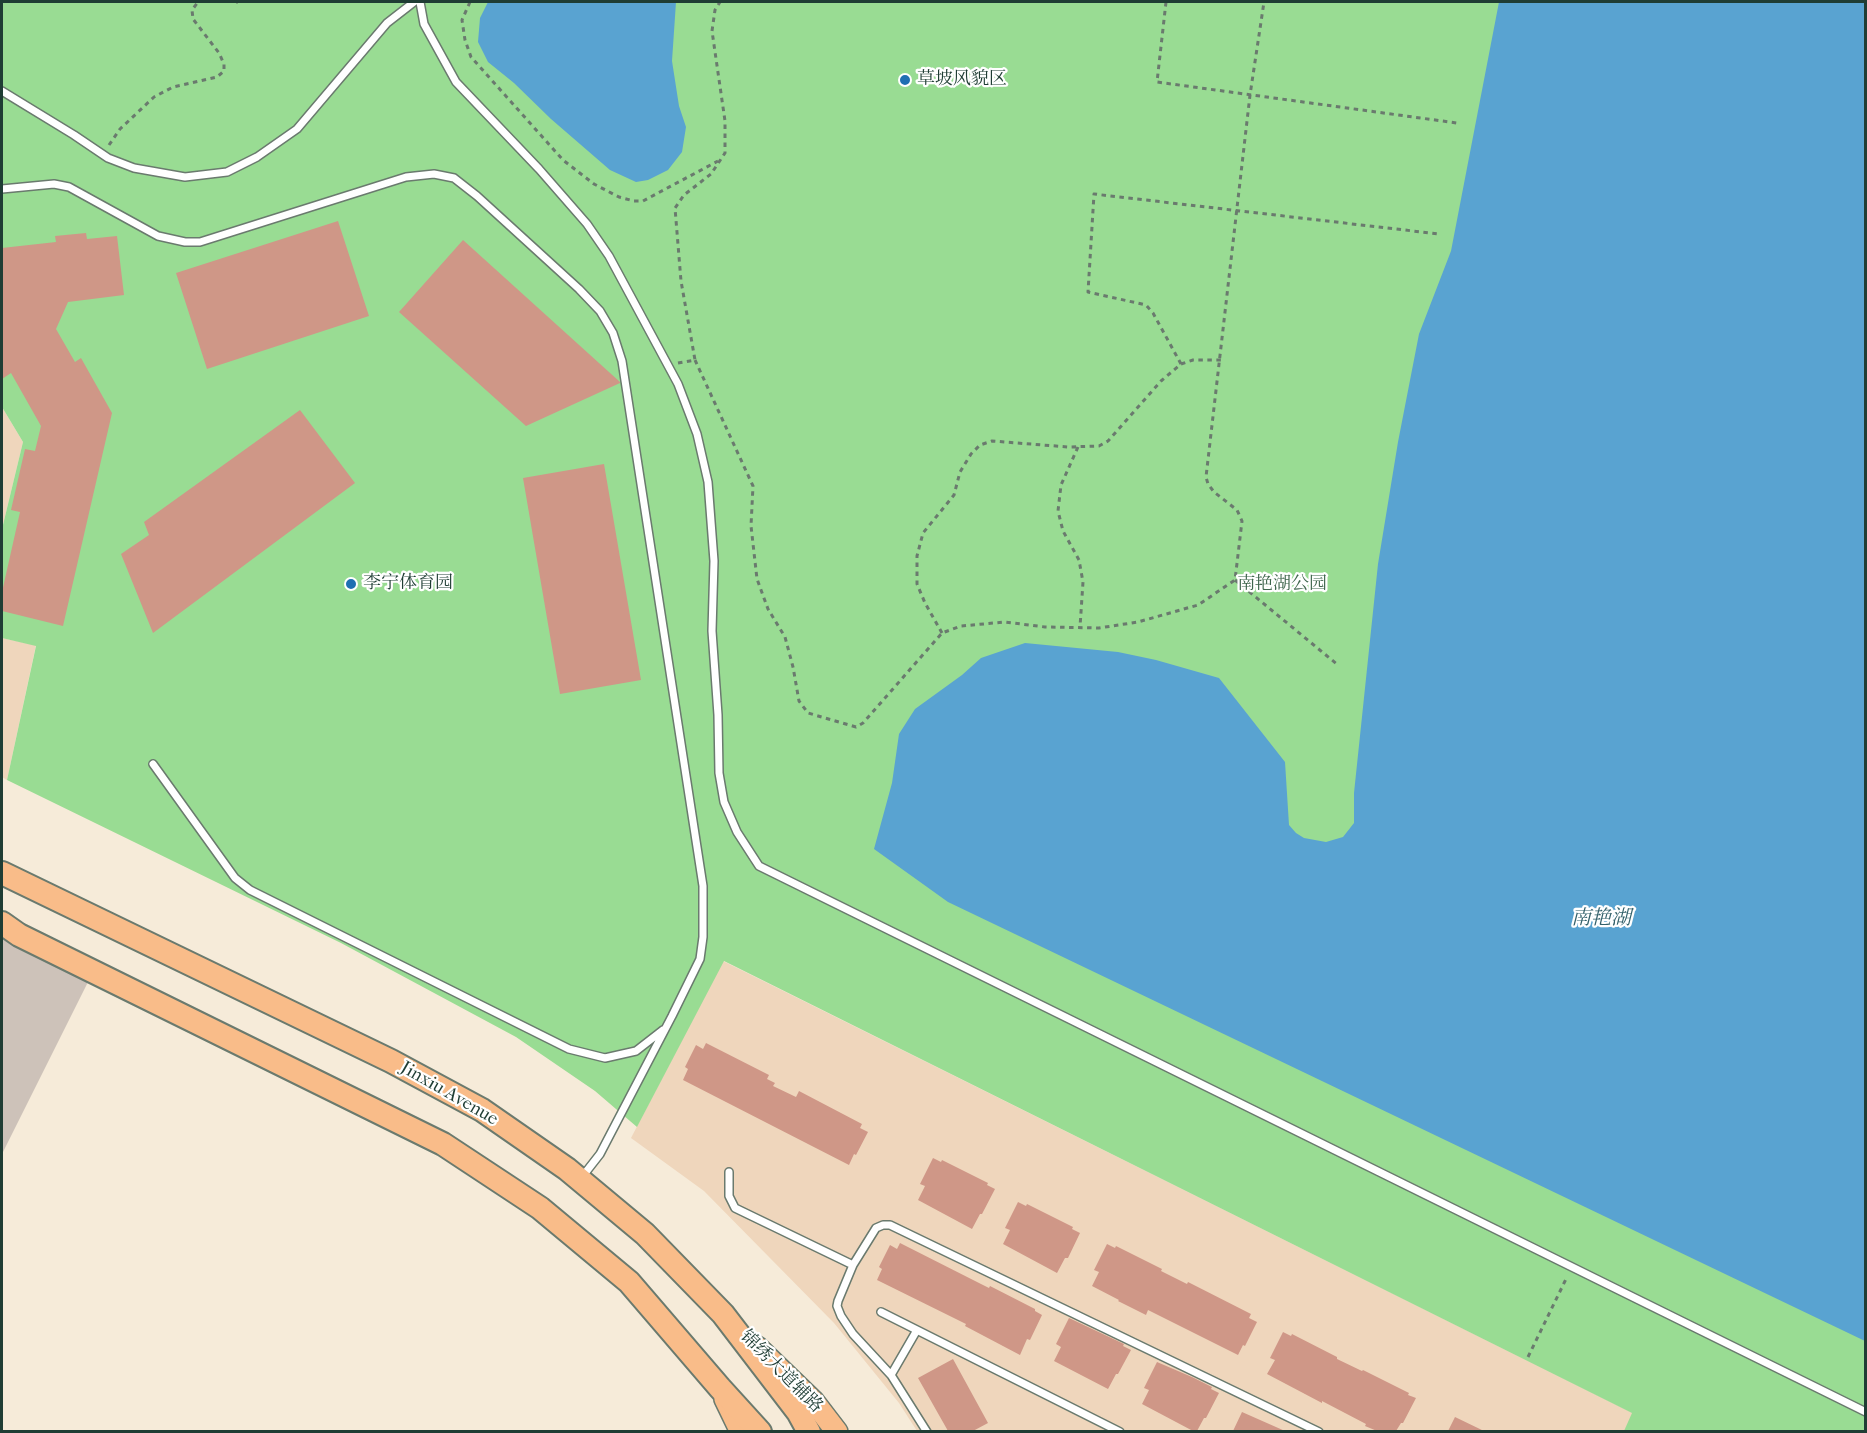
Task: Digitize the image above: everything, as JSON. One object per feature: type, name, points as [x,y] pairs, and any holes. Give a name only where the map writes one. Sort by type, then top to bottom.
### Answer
[{"type":"highway","name":"Jinxiu Avenue","points":[[2,873],[391,1061],[482,1110],[580,1180],[645,1234],[723,1314],[798,1412],[809,1431]]},
{"type":"highway","points":[[2,923],[19,935],[443,1144],[540,1208],[629,1281],[720,1388],[760,1431]]},
{"type":"main road","name":"锦绣大道辅路","points":[[723,1314],[814,1402],[837,1431]]},
{"type":"main road","points":[[720,1388],[741,1431]]},
{"type":"lane","points":[[2,91],[108,158],[134,168],[185,177],[227,172],[257,157],[297,129],[387,23],[414,2]]},
{"type":"lane","points":[[420,2],[424,24],[456,82],[539,169],[587,224],[609,256],[678,384],[697,434],[708,482],[714,561],[712,631],[718,715],[719,773],[724,802],[737,832],[759,866],[1866,1412]]},
{"type":"lane","points":[[2,189],[54,184],[69,187],[158,236],[185,242],[200,242],[406,177],[434,174],[454,178],[477,196],[579,289],[600,311],[613,333],[622,361],[703,886],[703,937],[700,959],[600,1154],[580,1180]]},
{"type":"lane","points":[[153,764],[235,878],[250,890],[569,1049],[605,1058],[636,1051],[665,1028]]},
{"type":"lane","points":[[729,1173],[729,1196],[735,1208],[853,1265]]},
{"type":"lane","points":[[927,1431],[891,1375],[853,1334],[839,1311],[838,1301],[853,1265],[876,1228],[883,1225],[890,1225],[1319,1431]]},
{"type":"lane","points":[[881,1312],[1120,1431]]},
{"type":"lane","points":[[891,1375],[917,1330]]},
{"type":"path","points":[[102,154],[120,129],[154,97],[173,87],[217,77],[224,71],[224,64],[219,53],[193,19],[192,10],[198,2]]},
{"type":"path","points":[[470,2],[462,20],[465,40],[471,57],[563,160],[594,184],[619,197],[643,201],[720,160]]},
{"type":"path","points":[[720,2],[715,10],[712,31],[725,120],[725,153],[711,174],[684,195],[675,208],[681,281],[695,360],[753,486],[751,526],[757,579],[768,609],[785,637],[800,701],[808,714],[856,727],[863,723],[942,633],[961,626],[1005,622],[1080,628],[1099,628],[1138,622],[1198,605],[1235,580],[1242,521],[1237,510],[1214,492],[1206,477],[1250,95],[1264,2]]},
{"type":"path","points":[[1166,2],[1157,82],[1457,123]]},
{"type":"path","points":[[1181,364],[1146,304],[1088,292],[1094,194],[1439,234]]},
{"type":"path","points":[[668,365],[695,360]]},
{"type":"path","points":[[942,633],[917,584],[917,556],[923,533],[954,495],[960,472],[970,454],[980,445],[992,441],[1078,447],[1099,446],[1108,441],[1161,381],[1181,364],[1193,360],[1221,360]]},
{"type":"path","points":[[1078,447],[1061,486],[1058,511],[1063,531],[1079,560],[1083,582],[1080,628]]},
{"type":"path","points":[[1235,580],[1338,665]]},
{"type":"path","points":[[1528,1357],[1572,1267]]},
{"type":"shaded area","points":[[2,407],[23,442],[2,529]]},
{"type":"shaded area","points":[[2,638],[36,645],[7,780],[2,777]]},
{"type":"shaded area","points":[[2,923],[93,972],[2,1154]]},
{"type":"shaded area","points":[[723,961],[1633,1413],[1624,1432],[917,1431],[899,1403],[834,1323],[704,1191],[631,1138]]},
{"type":"green space","name":"南艳湖公园","points":[[2,2],[1865,2],[1865,1431],[1624,1431],[1632,1413],[724,961],[637,1127],[595,1091],[516,1037],[341,943],[7,780],[36,646],[2,638],[2,529],[23,442],[2,407]]},
{"type":"water","points":[[488,2],[676,2],[672,61],[679,106],[686,127],[682,152],[668,170],[648,180],[636,182],[610,170],[488,62],[478,42],[480,18]]},
{"type":"water","name":"南艳湖","points":[[1499,2],[1865,2],[1865,1341],[948,902],[874,849],[892,783],[899,734],[915,709],[962,675],[981,658],[1025,643],[1118,652],[1219,678],[1285,762],[1289,825],[1296,833],[1304,838],[1326,842],[1343,837],[1354,823],[1354,793],[1378,564],[1398,442],[1419,334],[1451,251]]},
{"type":"building","points":[[338,221],[369,316],[207,369],[176,273]]},
{"type":"building","points":[[86,233],[87,239],[117,236],[124,295],[68,302],[56,329],[75,362],[81,358],[112,413],[63,626],[2,611],[2,592],[20,512],[11,510],[25,449],[35,451],[41,426],[11,373],[2,379],[2,248],[56,242],[55,236]]},
{"type":"building","points":[[463,240],[620,383],[526,426],[399,312]]},
{"type":"building","points":[[300,410],[355,483],[153,633],[121,554],[149,535],[144,522]]},
{"type":"building","points":[[604,464],[641,680],[560,694],[523,478]]},
{"type":"building","points":[[706,1043],[769,1075],[767,1079],[775,1083],[773,1086],[796,1097],[799,1091],[862,1124],[860,1128],[868,1132],[849,1165],[683,1080],[688,1069],[685,1067],[696,1045],[703,1049]]},
{"type":"building","points":[[933,1158],[941,1162],[942,1160],[988,1183],[987,1185],[995,1189],[972,1229],[918,1200],[925,1186],[920,1184]]},
{"type":"building","points":[[1018,1202],[1026,1206],[1027,1204],[1073,1227],[1072,1229],[1080,1233],[1068,1258],[1065,1258],[1057,1273],[1003,1244],[1010,1230],[1005,1228]]},
{"type":"building","points":[[900,1243],[989,1288],[990,1286],[1035,1309],[1042,1315],[1020,1355],[965,1326],[966,1324],[877,1280],[882,1269],[879,1267],[890,1245],[897,1249]]},
{"type":"building","points":[[1107,1244],[1115,1248],[1116,1246],[1162,1269],[1161,1271],[1251,1314],[1249,1318],[1257,1322],[1238,1355],[1148,1310],[1146,1315],[1092,1286],[1099,1272],[1094,1270]]},
{"type":"building","points":[[1069,1318],[1124,1344],[1123,1346],[1131,1350],[1108,1389],[1054,1361],[1061,1347],[1056,1344]]},
{"type":"building","points":[[1283,1332],[1291,1336],[1292,1334],[1416,1398],[1403,1423],[1396,1431],[1377,1431],[1267,1374],[1275,1360],[1270,1358]]},
{"type":"building","points":[[953,1359],[988,1423],[973,1431],[948,1431],[918,1378]]},
{"type":"building","points":[[1157,1362],[1212,1387],[1211,1389],[1219,1393],[1197,1431],[1142,1404],[1149,1390],[1144,1388]]},
{"type":"building","points":[[1242,1412],[1285,1431],[1233,1431]]},
{"type":"building","points":[[1455,1417],[1484,1431],[1448,1431]]},
{"type":"place","name":"草坡风貌区","points":[[905,80]]},
{"type":"place","name":"李宁体育园","points":[[351,584]]}]
